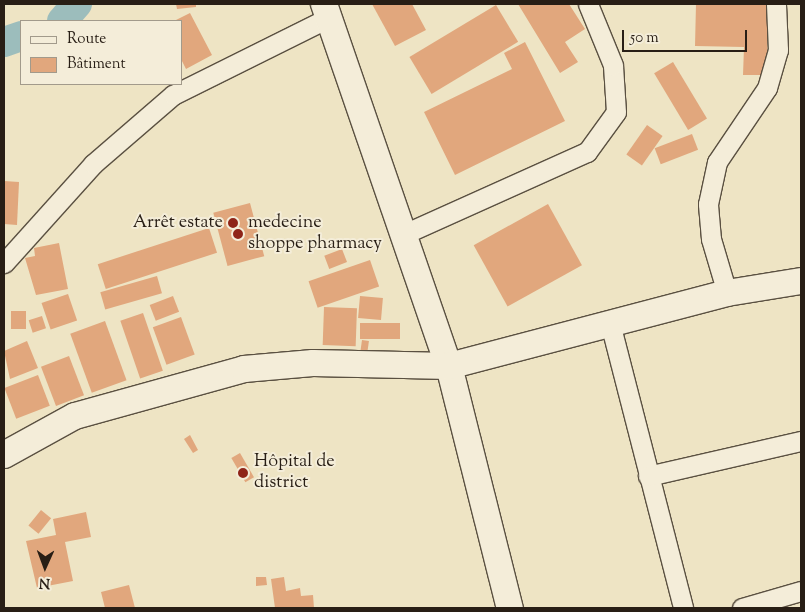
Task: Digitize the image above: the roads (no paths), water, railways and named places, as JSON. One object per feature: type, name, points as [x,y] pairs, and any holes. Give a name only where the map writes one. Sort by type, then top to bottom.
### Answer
[{"type":"street","points":[[402,235],[587,152],[616,112],[613,65],[588,4]]},
{"type":"street","points":[[728,293],[711,239],[708,204],[717,162],[768,88],[778,50],[776,4]]},
{"type":"street","points":[[4,263],[93,164],[173,95],[326,11],[448,366],[510,608]]},
{"type":"street","points":[[4,455],[75,416],[244,369],[313,363],[448,366],[728,293],[801,281]]},
{"type":"street","points":[[610,323],[682,608]]},
{"type":"street","points":[[648,476],[801,441]]},
{"type":"street","points":[[742,608],[801,591]]},
{"type":"waterway","points":[[63,20],[77,4]]},
{"type":"waterway","points":[[4,42],[20,36]]},
{"type":"place","name":"Arrêt estate","points":[[233,223]]},
{"type":"place","name":"medecine shoppe pharmacy","points":[[238,234]]},
{"type":"place","name":"Hôpital de district","points":[[243,473]]}]
